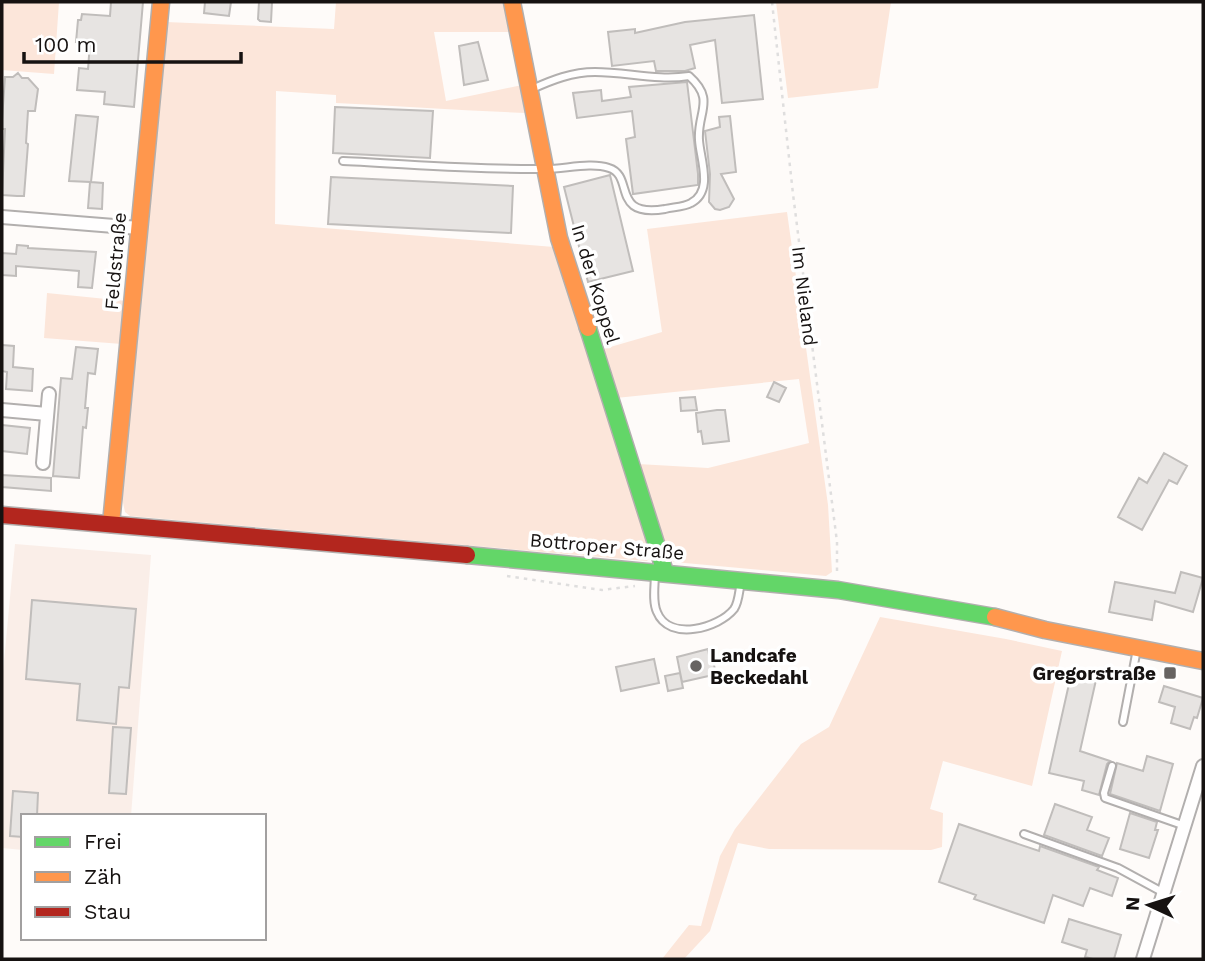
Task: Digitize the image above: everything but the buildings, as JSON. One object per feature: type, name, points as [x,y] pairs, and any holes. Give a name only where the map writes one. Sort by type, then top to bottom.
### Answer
[{"type":"main road","name":"Feldstraße","points":[[111,524],[161,2]]},
{"type":"main road","name":"In der Koppel","points":[[512,2],[559,238],[659,576]]},
{"type":"main road","name":"Bottroper Straße","points":[[2,515],[838,590],[985,614],[1045,630],[1203,661]]},
{"type":"street","points":[[2,217],[139,228]]},
{"type":"street","points":[[43,463],[49,394]]},
{"type":"street","points":[[2,410],[47,414]]},
{"type":"street","points":[[1143,959],[1203,766]]},
{"type":"lane","points":[[343,161],[545,169],[600,166],[612,168],[618,174],[632,205],[639,209],[651,211],[690,204],[701,196],[704,185],[698,132],[705,106],[702,91],[689,76],[669,79],[595,72],[562,76],[530,90]]},
{"type":"lane","points":[[659,576],[655,603],[657,612],[663,622],[675,628],[689,629],[722,620],[733,610],[741,580]]},
{"type":"lane","points":[[1123,722],[1137,647]]},
{"type":"lane","points":[[1112,766],[1105,798],[1185,826]]},
{"type":"lane","points":[[1024,834],[1118,868],[1164,893]]},
{"type":"path","name":"Im Nieland","points":[[772,2],[794,208],[836,542],[838,590]]},
{"type":"path","points":[[508,576],[602,590],[659,576]]},
{"type":"shaded area","points":[[2,2],[59,2],[54,74],[2,70]]},
{"type":"shaded area","points":[[336,2],[506,2],[512,32],[434,32],[446,101],[522,85],[529,113],[336,103],[336,95],[276,91],[275,224],[554,247],[651,556],[647,561],[130,516],[125,512],[122,498],[166,22],[334,29]]},
{"type":"shaded area","points":[[776,2],[891,2],[878,88],[788,98]]},
{"type":"shaded area","points":[[787,212],[828,505],[832,572],[826,576],[674,562],[670,559],[638,464],[708,468],[809,443],[799,379],[616,398],[600,350],[662,332],[647,229]]},
{"type":"shaded area","points":[[47,293],[126,301],[122,344],[44,338]]},
{"type":"shaded area","points":[[15,544],[151,555],[131,814],[21,814],[21,850],[2,848],[2,683]]},
{"type":"shaded area","points":[[880,617],[1062,651],[1032,786],[943,761],[930,809],[943,813],[942,847],[931,850],[769,849],[738,843],[710,931],[684,959],[662,959],[689,925],[701,926],[720,856],[735,829],[801,744],[829,727]]},
{"type":"traffic: fast","points":[[588,328],[665,572]]},
{"type":"traffic: fast","points":[[467,555],[838,590],[995,617]]},
{"type":"traffic: slow","points":[[111,524],[161,2]]},
{"type":"traffic: slow","points":[[512,2],[559,238],[588,328]]},
{"type":"traffic: slow","points":[[995,617],[1045,630],[1203,661]]},
{"type":"traffic: jam","points":[[2,515],[467,555]]},
{"type":"place","name":"Landcafe Beckedahl","points":[[696,666]]},
{"type":"place","name":"Gregorstraße","points":[[1170,673]]}]
